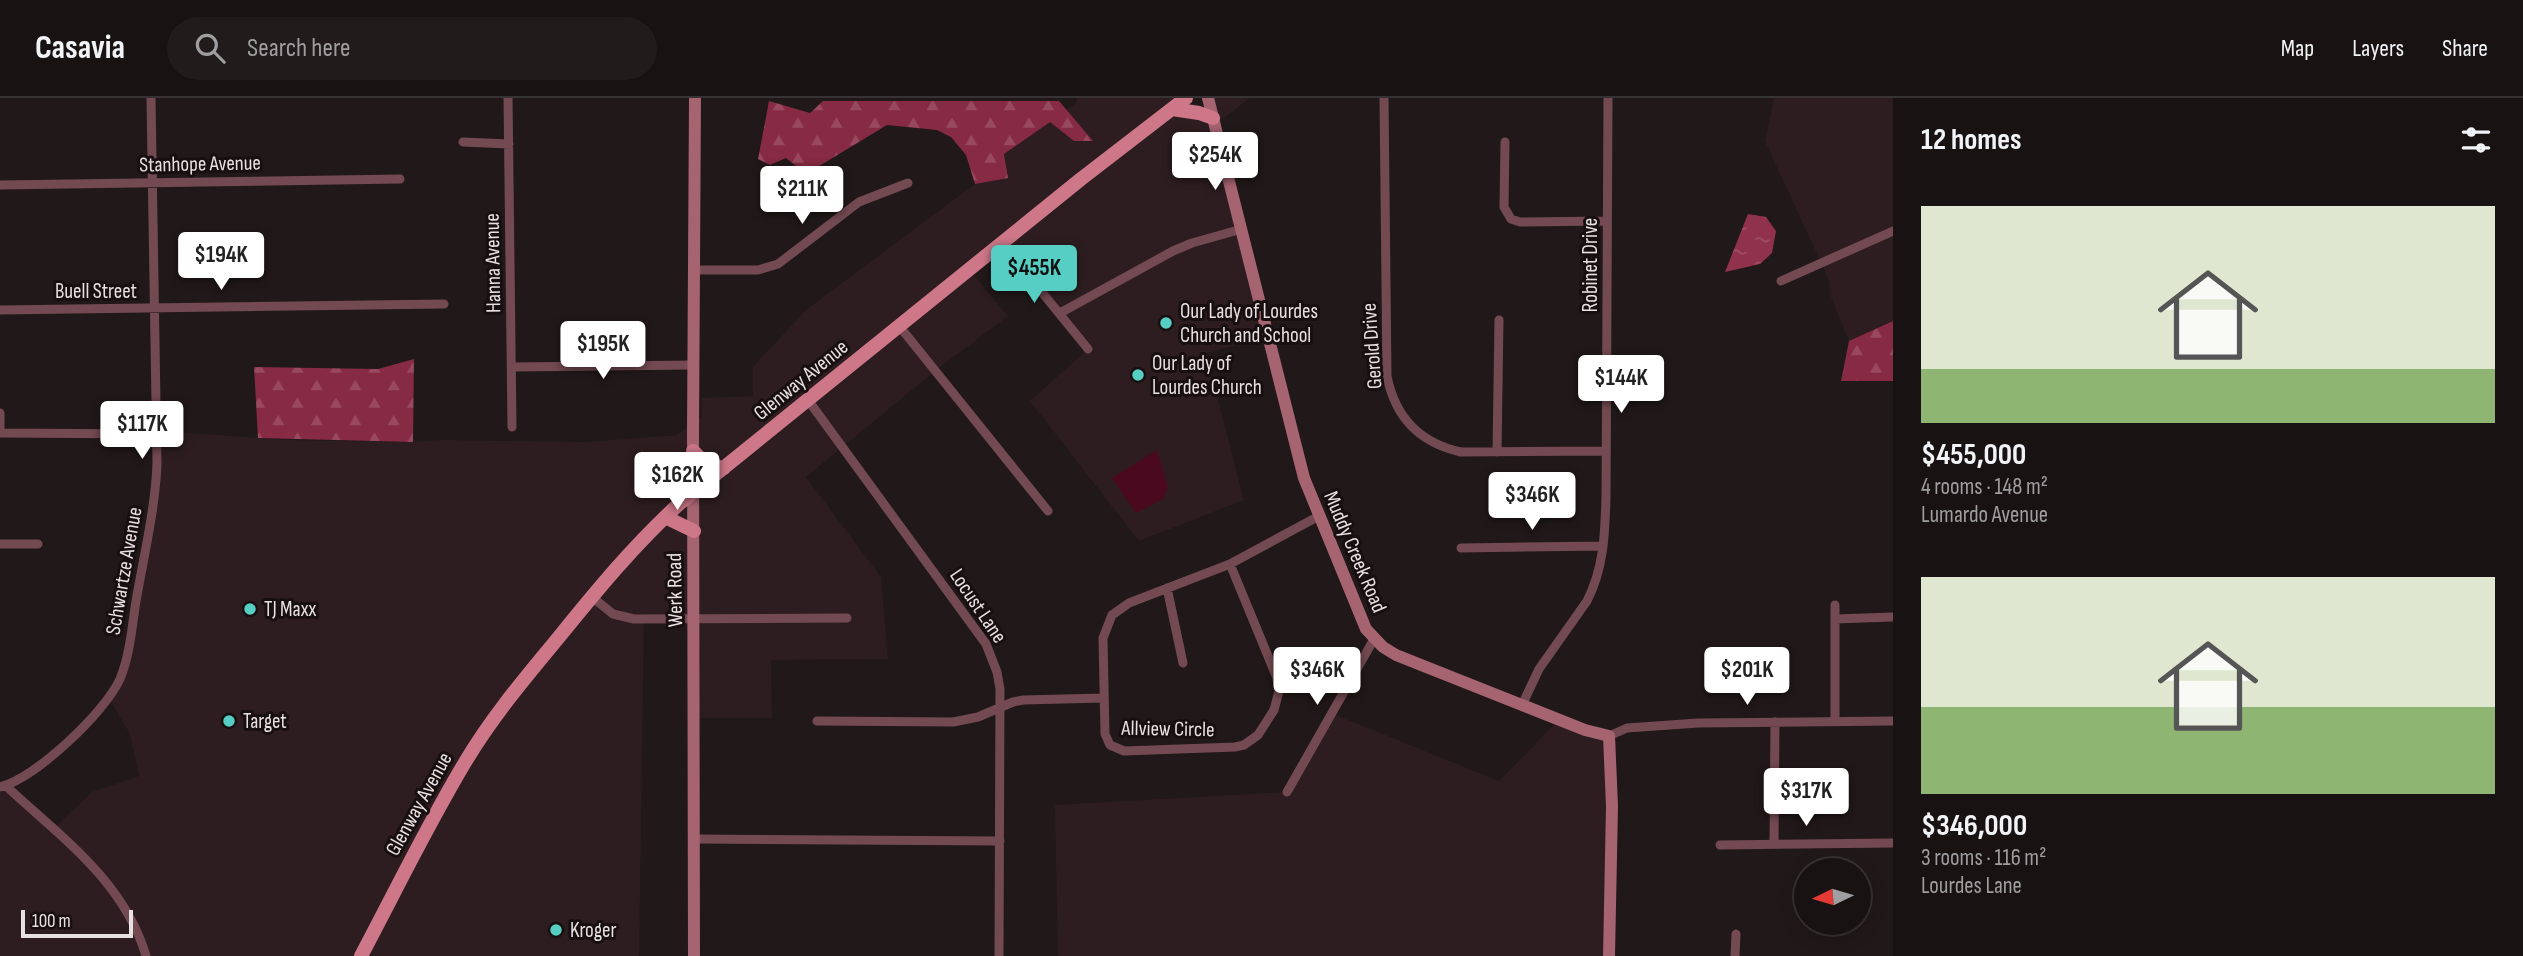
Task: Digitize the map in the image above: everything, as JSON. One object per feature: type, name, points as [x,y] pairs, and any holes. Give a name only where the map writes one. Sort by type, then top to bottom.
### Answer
[{"type":"main road","name":"Glenway Avenue","points":[[361,956],[448,793],[486,730],[508,699],[592,597],[665,517],[1002,243],[1186,98]]},
{"type":"main road","points":[[1172,109],[1213,118]]},
{"type":"main road","points":[[693,452],[707,465],[724,468]]},
{"type":"main road","points":[[665,517],[694,531]]},
{"type":"street","name":"Schwartze Avenue","points":[[3,787],[24,778],[44,764],[103,706],[121,676],[155,493],[158,434],[151,98]]},
{"type":"street","name":"Hanna Avenue","points":[[508,98],[512,427]]},
{"type":"street","name":"Werk Road","points":[[694,956],[695,98]]},
{"type":"street","name":"Muddy Creek Road","points":[[1208,98],[1304,478],[1360,617],[1374,639],[1396,655],[1523,703],[1585,730],[1609,736]]},
{"type":"street","name":"Gerold Drive","points":[[1384,98],[1387,376],[1390,390],[1407,422],[1435,444],[1461,452],[1605,451]]},
{"type":"street","name":"Robinet Drive","points":[[1523,703],[1539,669],[1593,589],[1604,546],[1608,98]]},
{"type":"street","points":[[463,142],[509,144]]},
{"type":"street","points":[[1505,142],[1504,207],[1511,219],[1520,222],[1607,220]]},
{"type":"street","name":"Stanhope Avenue","points":[[0,185],[400,179]]},
{"type":"street","points":[[695,270],[758,270],[778,264],[859,202],[908,183]]},
{"type":"street","points":[[1060,313],[1173,251],[1242,229]]},
{"type":"street","points":[[1781,281],[1893,231]]},
{"type":"street","points":[[1002,243],[1088,349]]},
{"type":"street","name":"Buell Street","points":[[0,310],[444,304]]},
{"type":"street","points":[[1497,452],[1499,320]]},
{"type":"street","points":[[900,327],[1048,511]]},
{"type":"street","points":[[512,368],[694,365]]},
{"type":"street","name":"Locust Lane","points":[[808,400],[986,644],[997,672],[1000,709],[999,956]]},
{"type":"street","points":[[0,413],[0,433],[158,434]]},
{"type":"street","name":"Allview Circle","points":[[1230,564],[1278,684],[1274,710],[1258,735],[1244,745],[1235,747],[1118,750],[1110,745],[1105,734],[1103,698],[1103,638],[1108,621],[1129,603],[1230,564],[1319,516]]},
{"type":"street","points":[[0,544],[38,544]]},
{"type":"street","points":[[1461,548],[1604,546]]},
{"type":"street","points":[[1167,588],[1183,663]]},
{"type":"street","points":[[592,597],[613,614],[628,619],[847,618]]},
{"type":"street","points":[[1835,605],[1835,722]]},
{"type":"street","points":[[1835,618],[1893,618]]},
{"type":"street","points":[[1287,792],[1374,639]]},
{"type":"street","points":[[817,722],[953,722],[978,717],[1023,700],[1103,698]]},
{"type":"street","points":[[1609,956],[1612,806],[1609,736],[1626,728],[1656,726],[1893,721]]},
{"type":"street","points":[[1774,843],[1775,722]]},
{"type":"street","points":[[3,787],[98,870],[127,910],[146,956]]},
{"type":"street","points":[[695,839],[1000,841]]},
{"type":"street","points":[[1720,845],[1893,843]]},
{"type":"street","points":[[1735,956],[1736,934]]},
{"type":"shaded area","points":[[1077,98],[1186,98],[1173,108],[1212,117],[1208,98],[1250,98],[1215,125],[1269,337],[1206,353],[1244,500],[1139,541],[1030,401],[1088,349],[1003,244],[969,270],[1008,316],[935,371],[806,477],[881,577],[888,659],[771,660],[772,718],[695,718],[695,618],[644,619],[639,956],[0,956],[0,787],[6,786],[53,829],[92,792],[139,776],[130,734],[109,698],[121,676],[156,484],[158,431],[287,440],[412,442],[587,442],[677,435],[701,417],[702,398],[753,396],[753,367],[807,309],[1006,161],[1004,154],[1076,103]]},
{"type":"shaded area","points":[[1774,98],[1893,98],[1893,321],[1849,341],[1831,297],[1829,280],[1765,141]]},
{"type":"shaded area","points":[[1157,450],[1168,487],[1163,499],[1136,513],[1112,478]]},
{"type":"shaded area","points":[[1331,713],[1499,781],[1560,719],[1609,736],[1609,956],[1058,956],[1055,805],[1287,792]]},
{"type":"green space","points":[[769,101],[810,113],[823,101],[1059,101],[1093,141],[1074,141],[1050,122],[1004,154],[1008,178],[975,184],[966,155],[951,137],[937,130],[887,125],[806,174],[786,158],[770,165],[758,159]]},
{"type":"green space","points":[[1893,321],[1893,381],[1841,381],[1849,341]]},
{"type":"green space","points":[[414,359],[413,442],[258,438],[254,367],[378,369]]},
{"type":"water","points":[[1748,214],[1766,217],[1776,231],[1772,253],[1760,264],[1725,272]]},
{"type":"place","name":"Our Lady of Lourdes Church and School","points":[[1166,323]]},
{"type":"place","name":"Our Lady of Lourdes Church","points":[[1138,375]]},
{"type":"place","name":"TJ Maxx","points":[[250,609]]},
{"type":"place","name":"Target","points":[[229,721]]},
{"type":"place","name":"Kroger","points":[[556,930]]}]
